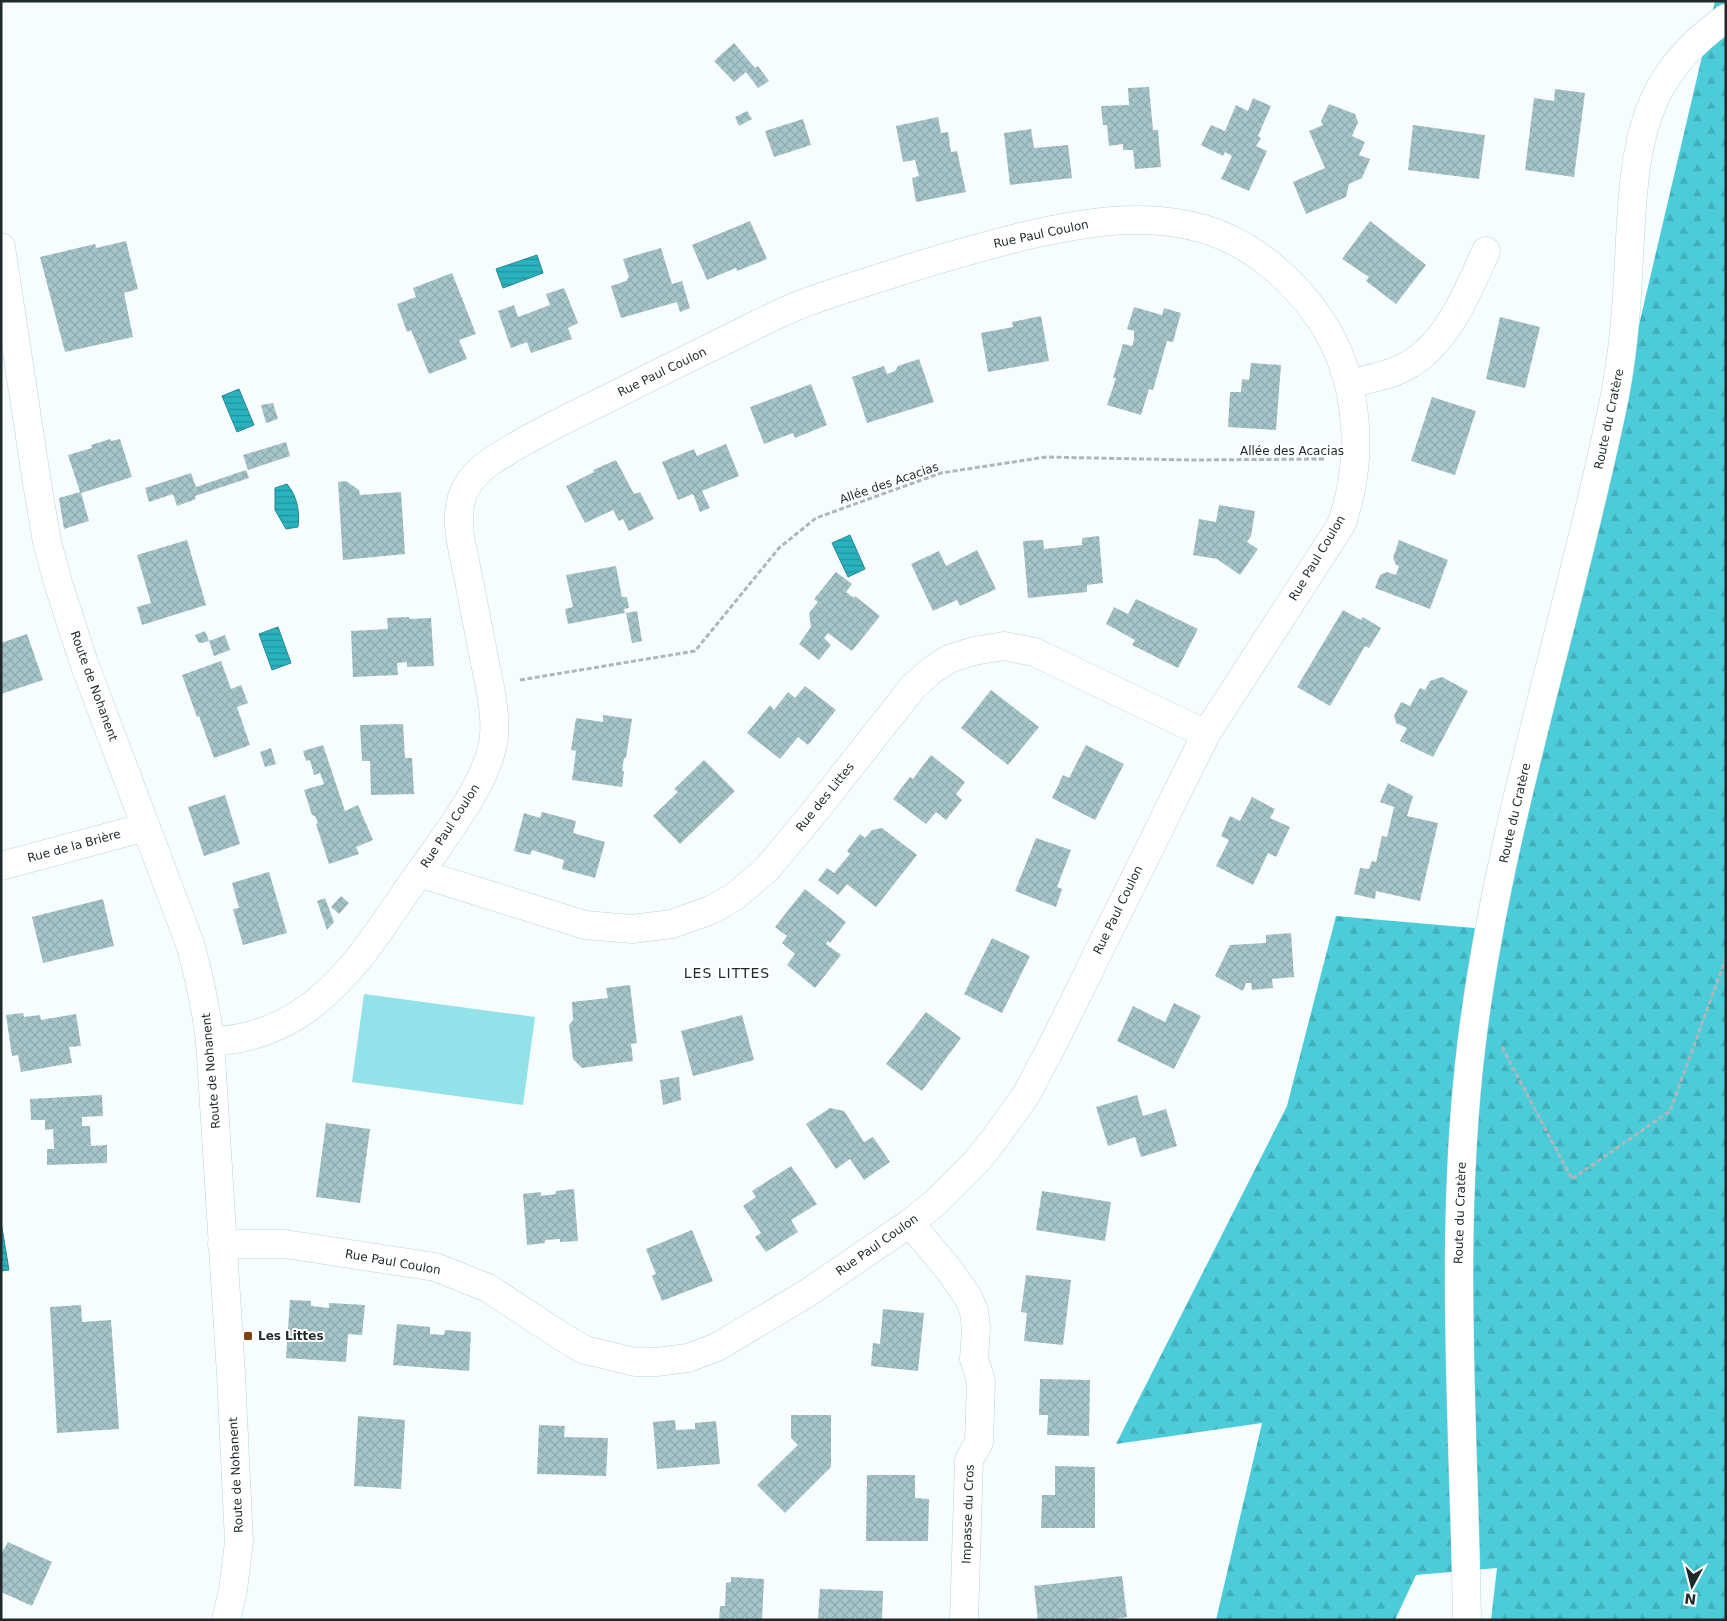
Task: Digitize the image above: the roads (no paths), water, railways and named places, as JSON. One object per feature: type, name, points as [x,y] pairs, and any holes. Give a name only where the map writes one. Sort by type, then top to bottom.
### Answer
[{"type":"street","name":"Route du Cratère","points":[[1467,1620],[1459,1321],[1459,1221],[1461,1162],[1478,1000],[1500,877],[1615,396],[1624,326],[1633,195],[1643,134],[1660,87],[1680,59],[1704,34],[1726,18]]},
{"type":"street","name":"Rue Paul Coulon","points":[[210,1041],[243,1040],[273,1028],[300,1014],[330,990],[359,958],[459,816],[482,777],[494,739],[493,708],[459,525],[459,507],[471,476],[515,446],[668,368],[797,306],[962,251],[1071,225],[1142,220],[1204,229],[1233,241],[1286,278],[1309,303],[1325,326],[1338,353],[1349,384],[1353,410],[1356,459],[1348,503],[1340,525],[1206,734],[1026,1095],[978,1160],[935,1203],[910,1223],[806,1294],[717,1347],[688,1358],[656,1362],[635,1362],[585,1350],[488,1288],[434,1267],[285,1244],[222,1244]]},
{"type":"street","name":"Route de Nohanent","points":[[1,247],[48,542],[58,583],[84,663],[190,944],[206,1013],[210,1041],[231,1374],[239,1542],[233,1590],[226,1620]]},
{"type":"street","points":[[1349,384],[1409,365],[1429,350],[1443,332],[1468,292],[1486,251]]},
{"type":"street","name":"Rue des Littes","points":[[419,873],[585,925],[609,928],[642,928],[672,924],[711,910],[734,897],[766,870],[913,687],[949,658],[974,651],[1004,646],[1034,652],[1206,734]]},
{"type":"street","name":"Rue de la Brière","points":[[1,866],[146,827]]},
{"type":"street","name":"Impasse du Cros","points":[[910,1223],[950,1271],[968,1297],[975,1319],[974,1359],[981,1381],[979,1442],[969,1460],[964,1620]]},
{"type":"place","name":"Les Littes","points":[[248,1336]]},
{"type":"district","name":"LES LITTES","points":[[727,973]]}]
